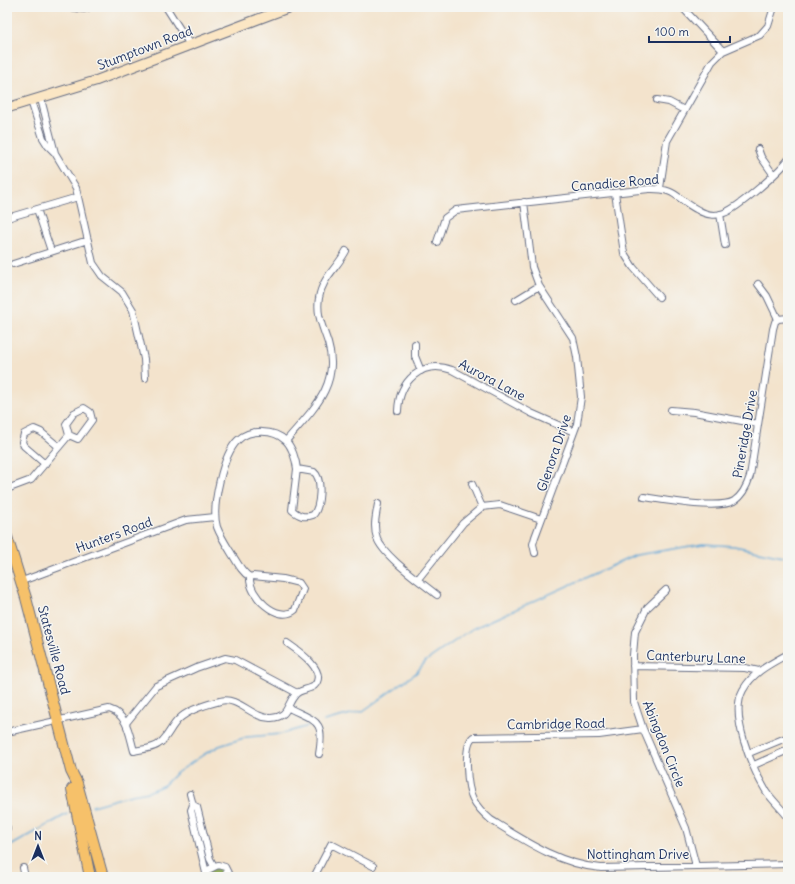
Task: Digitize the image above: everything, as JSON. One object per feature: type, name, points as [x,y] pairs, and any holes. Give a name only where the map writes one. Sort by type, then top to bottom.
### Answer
[{"type":"main road","name":"Statesville Road","points":[[7,537],[22,581],[71,771],[77,783],[103,877]]},
{"type":"main road","name":"Statesville Road","points":[[71,771],[71,784],[90,877]]},
{"type":"street","points":[[70,7],[84,9],[90,7]]},
{"type":"street","points":[[166,7],[190,45]]},
{"type":"street","name":"Stumptown Road","points":[[7,108],[41,99],[95,81],[290,7]]},
{"type":"street","points":[[682,7],[723,51]]},
{"type":"street","points":[[660,188],[667,140],[712,62],[723,51],[760,35],[768,26],[774,7]]},
{"type":"street","points":[[41,99],[55,153]]},
{"type":"street","points":[[657,100],[669,102],[684,110]]},
{"type":"street","points":[[31,101],[43,138],[55,153],[76,188],[93,263],[98,272],[122,292],[133,310],[144,359],[145,378]]},
{"type":"street","points":[[758,149],[761,157],[773,174]]},
{"type":"street","points":[[725,245],[720,214],[736,206],[788,160]]},
{"type":"street","name":"Canadice Road","points":[[437,242],[442,224],[452,211],[660,188],[674,192],[691,206],[703,213],[720,214]]},
{"type":"street","points":[[615,193],[624,253],[633,267],[659,297]]},
{"type":"street","points":[[7,218],[78,197]]},
{"type":"street","name":"Glenora Drive","points":[[524,202],[532,267],[540,286],[571,333],[574,343],[581,397],[579,416],[574,432],[533,544],[535,553]]},
{"type":"street","points":[[37,209],[51,251]]},
{"type":"street","points":[[13,264],[88,240]]},
{"type":"street","points":[[286,441],[322,397],[328,383],[332,367],[331,353],[318,314],[319,297],[324,282],[346,251]]},
{"type":"street","points":[[758,284],[767,296],[778,319],[788,318]]},
{"type":"street","points":[[516,300],[540,286]]},
{"type":"street","name":"Pineridge Drive","points":[[644,497],[703,504],[725,504],[734,501],[742,494],[748,482],[773,329],[775,322],[778,319]]},
{"type":"street","points":[[398,411],[400,392],[408,381],[421,371],[415,356],[415,344]]},
{"type":"street","name":"Aurora Lane","points":[[421,371],[437,367],[452,370],[531,413],[574,432]]},
{"type":"street","points":[[84,408],[90,412],[92,420],[78,439],[70,435],[66,424],[74,413],[84,408]]},
{"type":"street","points":[[671,410],[694,412],[758,424]]},
{"type":"street","points":[[45,464],[24,446],[22,442],[24,434],[34,429],[59,447]]},
{"type":"street","points":[[250,577],[251,586],[256,594],[272,611],[284,614],[295,610],[303,590],[299,583],[270,578],[250,577],[241,569],[221,537],[215,517],[217,490],[230,453],[237,441],[250,434],[262,432],[274,434],[286,441],[293,454],[297,469],[292,510],[300,516],[309,517],[313,515],[317,508],[319,479],[314,472],[297,469]]},
{"type":"street","points":[[7,489],[31,480],[70,435]]},
{"type":"street","points":[[472,484],[482,507]]},
{"type":"street","points":[[378,504],[375,528],[379,544],[387,553],[437,595]]},
{"type":"street","points":[[418,579],[463,523],[482,507],[500,505],[541,519]]},
{"type":"street","name":"Hunters Road","points":[[22,581],[186,520],[215,517]]},
{"type":"street","name":"Abingdon Circle","points":[[666,590],[651,604],[639,622],[634,642],[634,702],[643,729],[686,828],[696,866]]},
{"type":"street","points":[[7,732],[58,719],[109,709],[116,711],[123,717],[134,751],[159,744],[179,719],[186,714],[221,701],[228,700],[264,718],[279,716],[289,708],[297,693],[314,686],[319,674],[306,658],[287,643]]},
{"type":"street","points":[[788,654],[759,671],[743,690],[739,704],[741,728],[754,765],[766,790],[788,817]]},
{"type":"street","points":[[126,723],[156,686],[196,668],[225,658],[235,660],[297,693]]},
{"type":"street","name":"Canterbury Lane","points":[[633,666],[745,668],[759,671]]},
{"type":"street","points":[[289,708],[308,716],[317,723],[321,733],[319,754]]},
{"type":"street","name":"Cambridge Road","points":[[470,740],[475,737],[610,735],[643,729]]},
{"type":"street","points":[[750,753],[788,737]]},
{"type":"street","name":"Nottingham Drive","points":[[470,740],[467,754],[469,782],[471,795],[476,804],[491,820],[564,860],[590,867],[788,864]]},
{"type":"street","points":[[754,765],[788,750]]},
{"type":"street","points":[[190,794],[193,805],[191,810],[205,876]]},
{"type":"street","points":[[193,805],[197,807],[210,859],[214,866]]},
{"type":"street","points":[[314,877],[331,844],[373,866]]},
{"type":"street","points":[[205,876],[214,866]]},
{"type":"street","points":[[214,866],[225,867],[230,877]]},
{"type":"street","points":[[23,868],[25,877]]},
{"type":"green space","points":[[222,866],[230,877],[205,877],[208,870]]},
{"type":"waterway","points":[[324,721],[363,711],[416,673],[426,661],[472,629],[636,555],[703,544],[734,546],[788,557]]},
{"type":"waterway","points":[[92,806],[131,795],[148,792],[164,785],[175,774],[219,746],[247,737],[281,734],[308,726]]},
{"type":"waterway","points":[[7,848],[67,814]]}]
